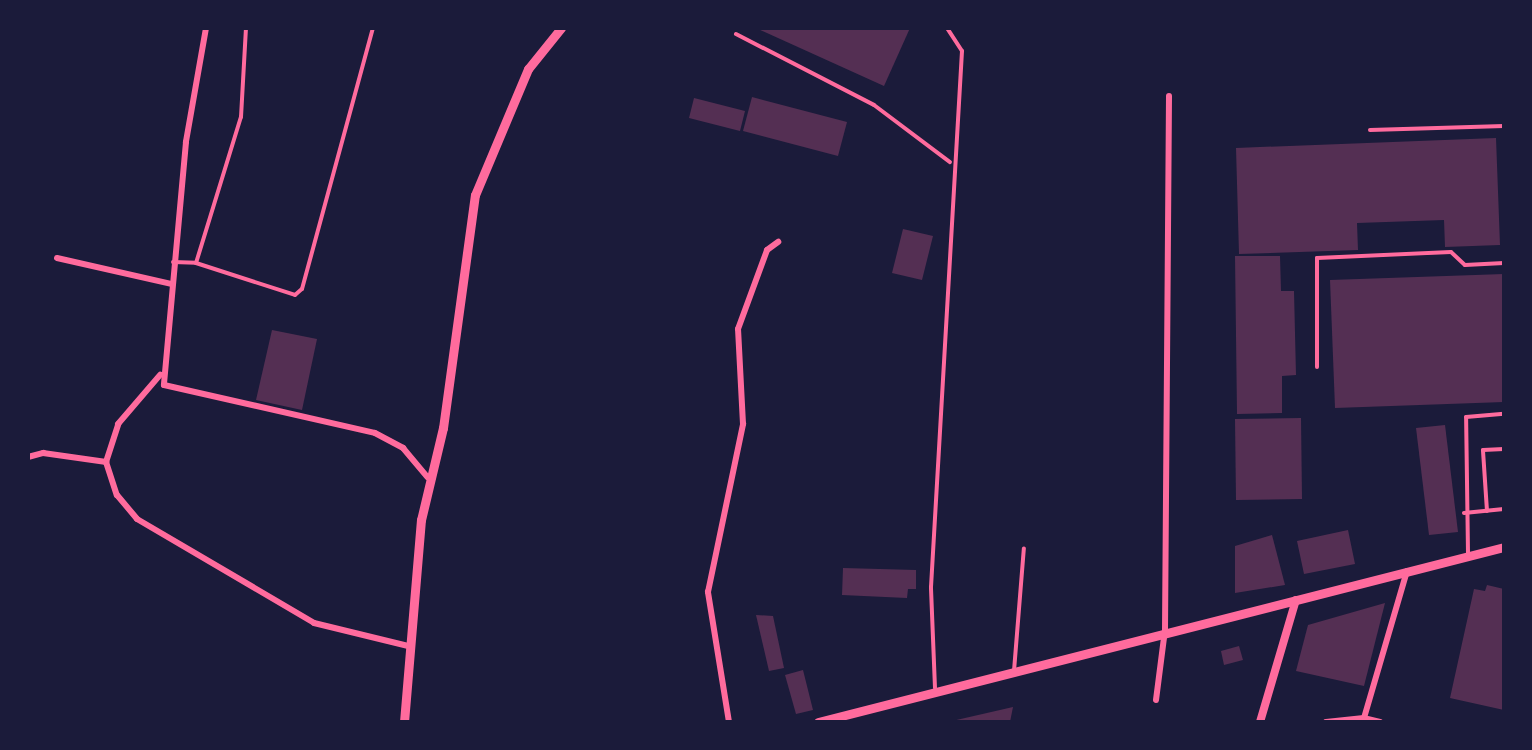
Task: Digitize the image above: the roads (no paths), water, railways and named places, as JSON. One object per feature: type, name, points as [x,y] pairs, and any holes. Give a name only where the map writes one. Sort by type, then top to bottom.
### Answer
[{"type":"main road","points":[[404,722],[408,646],[427,476],[443,428],[475,195],[528,69],[561,28]]},
{"type":"main road","points":[[818,722],[1165,630],[1504,547]]},
{"type":"street","points":[[206,28],[160,375],[118,424],[106,462],[117,495],[137,519],[314,623],[408,646]]},
{"type":"street","points":[[1156,700],[1165,630],[1169,96]]},
{"type":"street","points":[[729,722],[708,592],[743,424],[738,329],[767,250],[778,242]]},
{"type":"street","points":[[57,258],[171,284]]},
{"type":"street","points":[[160,375],[172,389],[375,433],[402,448],[427,476]]},
{"type":"street","points":[[28,457],[43,453],[106,462]]},
{"type":"street","points":[[1364,718],[1407,570]]},
{"type":"street","points":[[1260,722],[1296,600]]},
{"type":"street","points":[[1326,722],[1364,718],[1380,722]]},
{"type":"lane","points":[[196,263],[241,117],[246,28]]},
{"type":"lane","points":[[173,262],[196,263],[295,295],[302,290],[373,28]]},
{"type":"lane","points":[[935,693],[931,587],[952,164],[962,51],[947,28]]},
{"type":"lane","points":[[736,34],[874,105],[952,164]]},
{"type":"lane","points":[[1370,130],[1504,126]]},
{"type":"lane","points":[[1317,367],[1317,258],[1451,252],[1465,264],[1504,263]]},
{"type":"lane","points":[[1468,555],[1464,513],[1466,417],[1504,414]]},
{"type":"lane","points":[[1487,511],[1483,450],[1504,449]]},
{"type":"lane","points":[[1464,513],[1504,509]]},
{"type":"lane","points":[[1014,671],[1024,548]]}]
